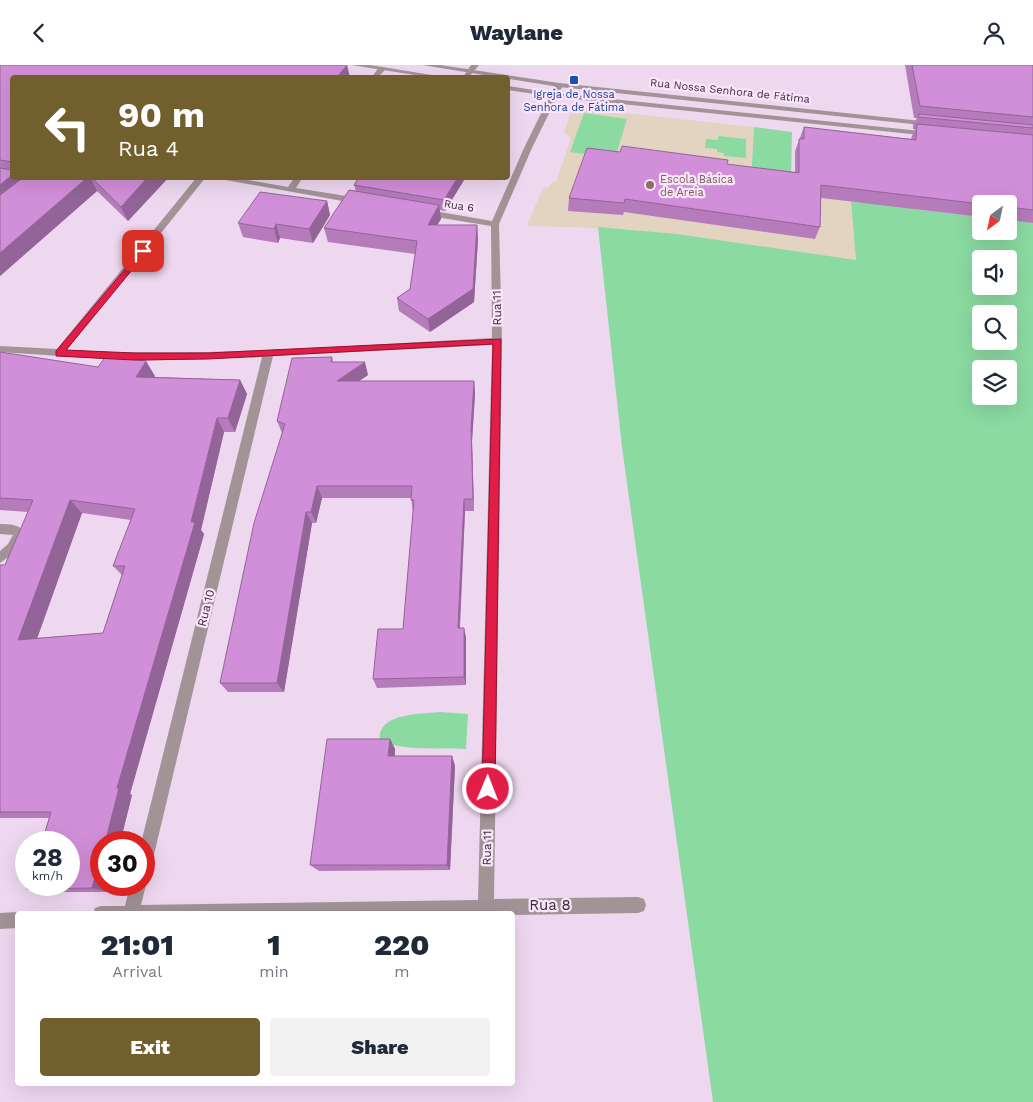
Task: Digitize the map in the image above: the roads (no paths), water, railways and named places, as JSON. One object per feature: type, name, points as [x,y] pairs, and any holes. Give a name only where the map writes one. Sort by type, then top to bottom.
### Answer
[{"type":"street","points":[[355,65],[426,75]]},
{"type":"street","name":"Rua Nossa Senhora de Fátima","points":[[426,65],[488,75]]},
{"type":"street","points":[[378,75],[382,69]]},
{"type":"street","name":"Rua Nossa Senhora de Fátima","points":[[510,80],[557,90],[935,135]]},
{"type":"street","name":"Rua Nossa Senhora de Fátima","points":[[510,87],[935,124]]},
{"type":"street","name":"Rua 11","points":[[486,905],[497,341],[495,224],[528,148],[557,90]]},
{"type":"street","points":[[59,353],[200,180]]},
{"type":"street","points":[[231,180],[364,202]]},
{"type":"street","points":[[290,190],[297,180]]},
{"type":"street","name":"Rua 6","points":[[411,210],[495,224]]},
{"type":"street","points":[[0,349],[134,357],[268,354],[497,341]]},
{"type":"street","name":"Rua 10","points":[[152,831],[268,354]]},
{"type":"street","points":[[0,529],[11,529],[19,533],[18,539],[11,550],[0,558]]},
{"type":"street","points":[[132,911],[135,896]]},
{"type":"street","name":"Rua 8","points":[[132,911],[486,905],[638,905]]},
{"type":"street","points":[[0,921],[15,920]]},
{"type":"place","name":"Igreja de Nossa Senhora de Fátima","points":[[574,80]]},
{"type":"place","name":"Escola Básica de Areia","points":[[650,185]]}]
